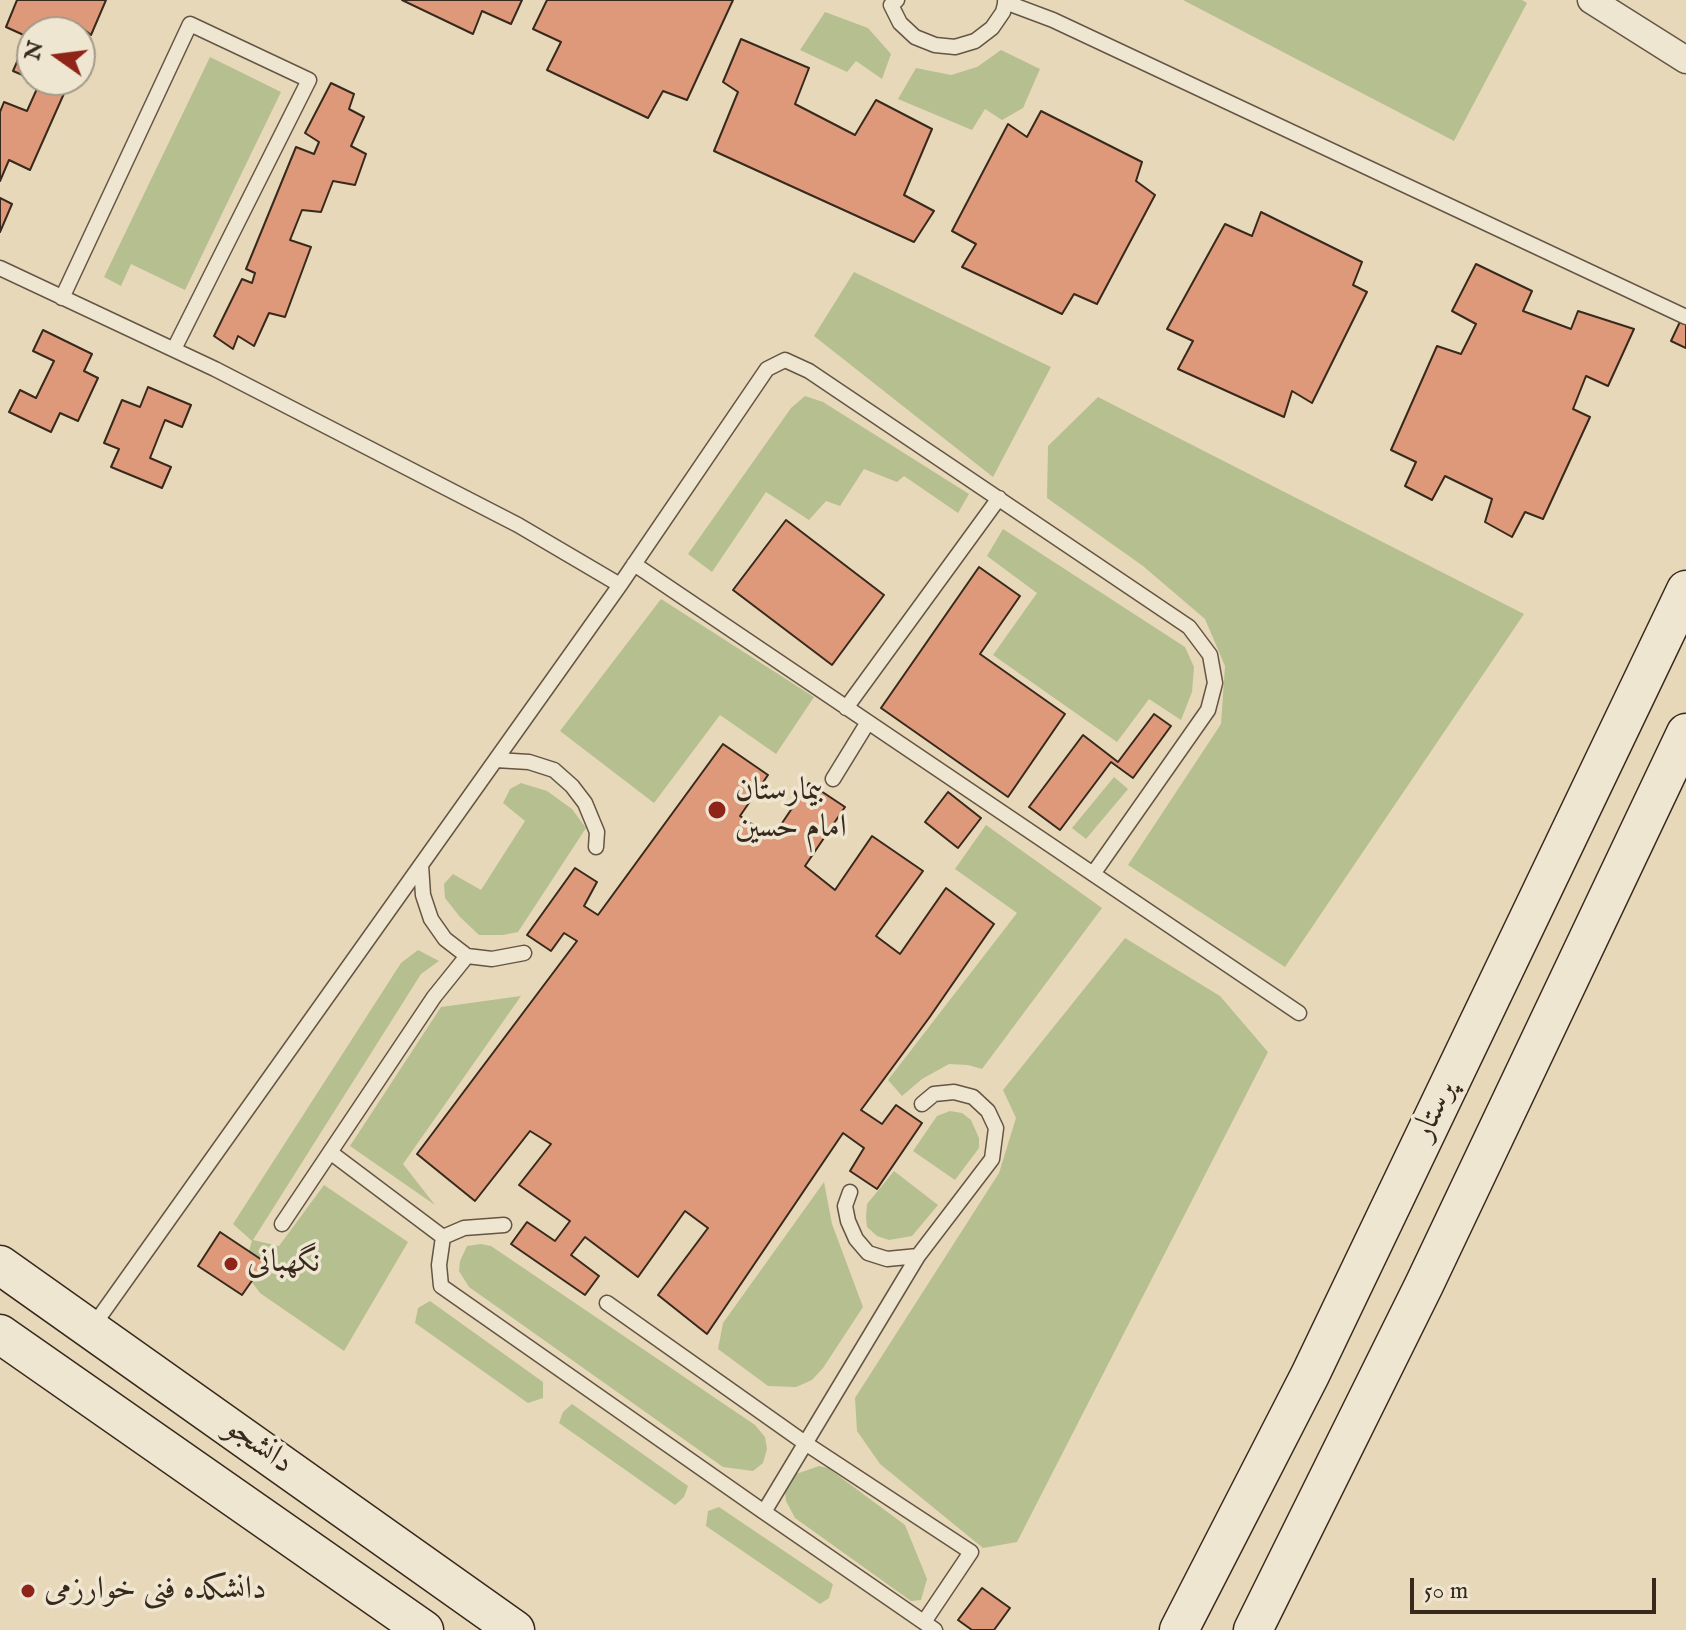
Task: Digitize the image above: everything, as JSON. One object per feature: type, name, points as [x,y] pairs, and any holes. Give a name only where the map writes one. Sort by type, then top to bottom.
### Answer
[{"type":"main road","name":"پرستار","points":[[1179,1630],[1310,1375],[1686,590]]},
{"type":"main road","name":"پرستار","points":[[1253,1630],[1424,1285],[1686,733]]},
{"type":"main road","name":"دانشجو","points":[[0,1265],[515,1630]]},
{"type":"main road","name":"دانشجو","points":[[0,1334],[424,1630]]},
{"type":"street","points":[[1591,0],[1686,60]]},
{"type":"lane","points":[[890,2],[900,23],[915,37],[935,45],[955,47],[975,41],[992,28],[1003,12],[1006,1],[1053,20],[1686,317]]},
{"type":"lane","points":[[62,298],[190,24],[309,80],[174,349]]},
{"type":"lane","points":[[0,268],[174,349],[518,525],[620,585]]},
{"type":"lane","points":[[91,1329],[620,585],[767,369],[785,360],[809,371],[1189,627],[1210,655],[1215,683],[1208,710],[1093,874]]},
{"type":"lane","points":[[846,708],[999,498]]},
{"type":"lane","points":[[634,564],[1299,1013]]},
{"type":"lane","points":[[833,779],[868,722]]},
{"type":"lane","points":[[496,760],[529,762],[554,770],[585,803],[597,832],[596,847]]},
{"type":"lane","points":[[421,865],[423,895],[431,919],[445,939],[467,956],[492,959],[524,953]]},
{"type":"lane","points":[[282,1224],[434,997],[467,956]]},
{"type":"lane","points":[[764,1512],[918,1256],[992,1159],[996,1128],[988,1111],[973,1097],[954,1092],[934,1094],[922,1104]]},
{"type":"lane","points":[[330,1152],[443,1237]]},
{"type":"lane","points":[[850,1192],[845,1206],[848,1221],[856,1239],[868,1253],[887,1259],[918,1256]]},
{"type":"lane","points":[[443,1237],[464,1228],[504,1225]]},
{"type":"lane","points":[[443,1237],[439,1265],[441,1286],[930,1626],[971,1552],[805,1443],[607,1303]]},
{"type":"green space","points":[[1183,0],[1522,0],[1527,3],[1454,141]]},
{"type":"green space","points":[[825,12],[868,28],[891,54],[882,79],[856,61],[847,72],[800,50]]},
{"type":"green space","points":[[1001,50],[1040,69],[1023,108],[1002,120],[985,109],[972,130],[898,99],[916,68],[951,75],[977,67]]},
{"type":"green space","points":[[210,57],[281,92],[185,290],[131,264],[121,286],[104,277]]},
{"type":"green space","points":[[854,272],[1051,367],[993,477],[814,336]]},
{"type":"green space","points":[[805,396],[823,402],[969,494],[958,513],[904,476],[897,482],[864,469],[840,506],[826,501],[809,520],[766,492],[712,572],[688,554],[791,408]]},
{"type":"green space","points":[[1098,397],[1524,614],[1285,967],[1128,865],[1221,724],[1225,666],[1205,619],[1143,566],[1047,498],[1048,446]]},
{"type":"green space","points":[[1003,529],[1185,647],[1194,667],[1192,692],[1181,720],[1149,699],[1117,742],[993,655],[1037,593],[987,556]]},
{"type":"green space","points":[[661,599],[814,697],[776,754],[720,715],[654,803],[560,731]]},
{"type":"green space","points":[[1114,777],[1128,789],[1086,839],[1072,828]]},
{"type":"green space","points":[[521,783],[547,791],[572,809],[586,828],[518,932],[479,935],[445,898],[444,884],[453,874],[481,890],[525,821],[503,803],[510,789]]},
{"type":"green space","points":[[986,825],[1102,908],[982,1069],[949,1064],[922,1079],[902,1096],[888,1080],[1017,913],[955,869]]},
{"type":"green space","points":[[1125,938],[1220,996],[1268,1052],[1017,1542],[983,1548],[880,1464],[857,1431],[855,1398],[999,1173],[1016,1118],[1003,1090]]},
{"type":"green space","points":[[418,950],[439,961],[421,974],[253,1240],[279,1246],[324,1185],[408,1242],[344,1351],[260,1293],[243,1270],[252,1241],[233,1224],[401,963]]},
{"type":"green space","points":[[521,996],[403,1164],[435,1205],[350,1146],[441,1007]]},
{"type":"green space","points":[[950,1111],[962,1113],[971,1120],[979,1138],[979,1148],[955,1180],[913,1151],[937,1116]]},
{"type":"green space","points":[[894,1171],[938,1205],[912,1236],[889,1240],[877,1236],[867,1227],[866,1217],[867,1204]]},
{"type":"green space","points":[[824,1182],[832,1224],[863,1307],[812,1380],[796,1387],[768,1386],[718,1349],[723,1323]]},
{"type":"green space","points":[[467,1246],[491,1246],[755,1425],[765,1437],[767,1449],[763,1463],[753,1471],[723,1467],[469,1287],[459,1271],[460,1261]]},
{"type":"green space","points":[[430,1301],[543,1382],[543,1398],[528,1403],[415,1323],[418,1308]]},
{"type":"green space","points":[[572,1404],[688,1486],[684,1497],[675,1505],[559,1423],[563,1412]]},
{"type":"green space","points":[[819,1466],[828,1468],[905,1525],[927,1579],[921,1600],[911,1601],[795,1518],[786,1501],[785,1491],[796,1474]]},
{"type":"green space","points":[[719,1507],[833,1584],[829,1598],[820,1604],[706,1526],[708,1511]]},
{"type":"building","points":[[17,0],[106,0],[96,23],[96,16],[16,16],[16,32],[6,27]]},
{"type":"building","points":[[402,0],[522,0],[511,24],[482,11],[473,34]]},
{"type":"building","points":[[547,0],[733,0],[687,100],[663,91],[648,118],[547,70],[561,42],[533,29]]},
{"type":"building","points":[[741,39],[809,68],[795,104],[855,135],[876,100],[932,129],[904,195],[934,211],[914,242],[714,151],[738,92],[723,82]]},
{"type":"building","points":[[331,83],[354,94],[349,109],[364,117],[351,146],[366,154],[355,185],[333,181],[321,212],[302,210],[290,240],[311,247],[285,317],[269,313],[254,346],[238,336],[233,349],[214,336],[242,279],[252,283],[255,273],[246,269],[296,147],[314,154],[319,142],[305,133]]},
{"type":"building","points":[[34,96],[63,96],[30,170],[9,160],[0,181],[0,112],[4,102],[27,111]]},
{"type":"building","points":[[1041,111],[1142,162],[1136,181],[1155,195],[1097,304],[1074,294],[1062,314],[962,267],[976,244],[952,231],[1008,124],[1027,137]]},
{"type":"building","points":[[0,198],[12,204],[0,232]]},
{"type":"building","points":[[1261,212],[1362,262],[1353,285],[1367,292],[1312,403],[1292,391],[1284,417],[1178,369],[1193,341],[1167,329],[1225,224],[1252,236]]},
{"type":"building","points":[[1476,264],[1532,291],[1523,311],[1571,329],[1578,311],[1634,329],[1608,386],[1586,376],[1573,409],[1590,417],[1543,519],[1525,512],[1512,537],[1485,522],[1492,499],[1445,476],[1432,500],[1405,486],[1416,462],[1391,450],[1437,346],[1461,354],[1476,324],[1452,311]]},
{"type":"building","points":[[1686,309],[1686,348],[1671,341]]},
{"type":"building","points":[[43,330],[92,354],[84,371],[98,378],[78,421],[60,413],[51,432],[9,412],[20,390],[36,398],[54,361],[33,351]]},
{"type":"building","points":[[148,387],[191,405],[182,427],[165,420],[150,458],[171,467],[162,488],[111,467],[119,449],[104,443],[122,400],[140,407]]},
{"type":"building","points":[[786,520],[884,595],[832,665],[733,590]]},
{"type":"building","points":[[979,567],[1020,596],[980,654],[1065,714],[1008,797],[881,708]]},
{"type":"building","points":[[1154,714],[1171,726],[1133,778],[1111,762],[1060,830],[1029,807],[1083,735],[1118,762]]},
{"type":"building","name":"بیمارستان امام حسین","points":[[723,744],[768,775],[740,816],[772,838],[809,783],[845,807],[805,866],[835,890],[872,836],[923,871],[876,936],[900,954],[946,888],[994,924],[861,1110],[882,1124],[896,1105],[922,1123],[877,1189],[850,1171],[864,1148],[843,1133],[707,1334],[658,1295],[708,1228],[685,1211],[638,1277],[585,1237],[571,1255],[599,1276],[585,1295],[511,1244],[527,1222],[555,1241],[570,1221],[519,1185],[551,1144],[530,1131],[475,1201],[417,1154],[577,941],[564,933],[551,951],[527,935],[575,868],[597,882],[584,906],[598,915]]},
{"type":"building","points":[[948,792],[981,818],[958,848],[925,822]]},
{"type":"building","name":"نگهبانی","points":[[220,1232],[265,1262],[242,1295],[198,1266]]},
{"type":"building","points":[[982,1588],[1010,1608],[994,1630],[972,1630],[958,1620]]},
{"type":"place","name":"بیمارستان امام حسین","points":[[717,810]]},
{"type":"place","name":"نگهبانی","points":[[231,1264]]},
{"type":"place","name":"دانشکده فنی خوارزمی","points":[[28,1591]]}]
